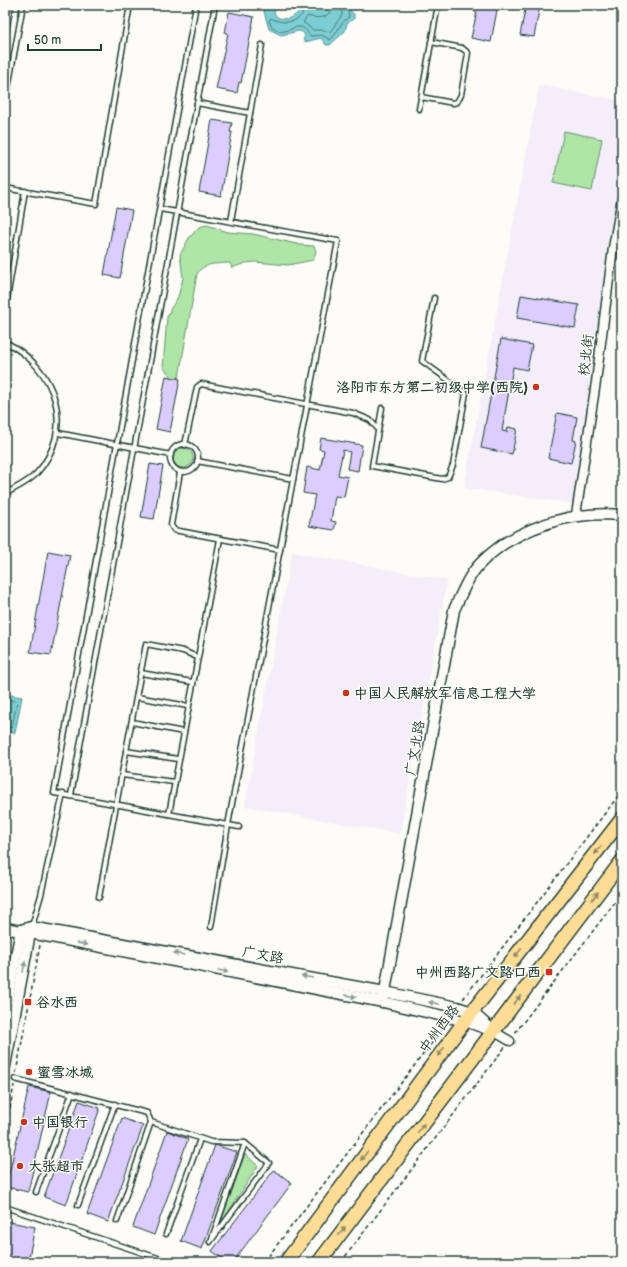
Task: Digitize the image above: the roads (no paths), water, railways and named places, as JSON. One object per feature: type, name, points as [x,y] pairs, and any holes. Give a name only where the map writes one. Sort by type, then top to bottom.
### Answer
[{"type":"main road","name":"中州西路","points":[[286,1262],[468,1016],[622,819]]},
{"type":"main road","points":[[319,1262],[622,861]]},
{"type":"street","name":"校北街","points":[[576,515],[596,382],[613,248],[622,198]]},
{"type":"street","name":"广文北路","points":[[384,997],[454,610],[470,576],[490,552],[541,524],[576,515],[603,513],[622,515]]},
{"type":"street","name":"广文路","points":[[5,928],[27,930],[384,997],[468,1016],[510,1041]]},
{"type":"street","name":"广文路","points":[[27,930],[42,936],[384,997]]},
{"type":"street","points":[[5,1012],[27,930]]},
{"type":"street","points":[[5,1066],[27,930]]},
{"type":"lane","points":[[5,104],[6,87],[23,5]]},
{"type":"lane","points":[[5,188],[96,204],[130,5]]},
{"type":"lane","points":[[196,5],[54,793],[239,827]]},
{"type":"lane","points":[[71,795],[215,5]]},
{"type":"lane","points":[[418,109],[438,5]]},
{"type":"lane","points":[[421,97],[453,103],[457,102],[461,95],[468,53],[462,48],[431,42]]},
{"type":"lane","points":[[231,221],[262,45]]},
{"type":"lane","points":[[197,103],[250,112]]},
{"type":"lane","points":[[5,311],[25,191]]},
{"type":"lane","points":[[160,209],[338,241],[228,825],[211,927]]},
{"type":"lane","points":[[382,408],[372,466],[442,479],[451,475],[466,393],[422,361],[434,298]]},
{"type":"lane","points":[[5,342],[25,353],[43,373],[51,387],[56,403],[58,433],[53,448],[35,474],[5,494]]},
{"type":"lane","points":[[185,445],[197,387],[201,384],[308,404],[362,416],[374,423],[378,429]]},
{"type":"lane","points":[[58,433],[171,455]]},
{"type":"lane","points":[[185,445],[193,448],[198,456],[193,469],[180,472],[173,467],[170,459],[176,447],[185,445]]},
{"type":"lane","points":[[197,461],[293,479]]},
{"type":"lane","points":[[180,472],[171,528],[174,530],[280,550]]},
{"type":"lane","points":[[169,814],[192,682],[220,538]]},
{"type":"lane","points":[[99,897],[146,644],[183,651],[197,657]]},
{"type":"lane","points":[[141,673],[192,682]]},
{"type":"lane","points":[[136,697],[188,706]]},
{"type":"lane","points":[[132,722],[183,732]]},
{"type":"lane","points":[[126,751],[178,760]]},
{"type":"lane","points":[[122,775],[174,782]]},
{"type":"lane","points":[[27,930],[41,895],[63,794]]},
{"type":"lane","points":[[14,1079],[147,1113],[151,1122],[117,1221]]},
{"type":"lane","points":[[36,1192],[72,1093]]},
{"type":"lane","points":[[78,1205],[115,1104]]},
{"type":"lane","points":[[151,1122],[211,1142],[245,1142],[269,1163],[210,1242],[245,1142]]},
{"type":"lane","points":[[166,1234],[200,1138]]},
{"type":"lane","points":[[5,1207],[170,1262]]},
{"type":"water","points":[[262,5],[276,5],[274,13],[277,17],[285,19],[295,15],[300,9],[301,5],[313,5],[314,8],[319,9],[326,5],[350,5],[351,12],[354,14],[354,19],[347,23],[345,31],[330,45],[326,45],[321,38],[305,42],[303,40],[305,36],[303,32],[299,31],[281,35],[269,29]]},
{"type":"water","points":[[5,694],[22,697],[15,733],[5,732]]},
{"type":"place","name":"洛阳市东方第二初级中学(西院)","points":[[536,387]]},
{"type":"place","name":"中国人民解放军信息工程大学","points":[[346,693]]},
{"type":"place","name":"中州西路广文路口西","points":[[549,972]]},
{"type":"place","name":"谷水西","points":[[28,1002]]},
{"type":"place","name":"蜜雪冰城","points":[[29,1072]]},
{"type":"place","name":"中国银行","points":[[24,1122]]},
{"type":"place","name":"大张超市","points":[[20,1166]]}]
